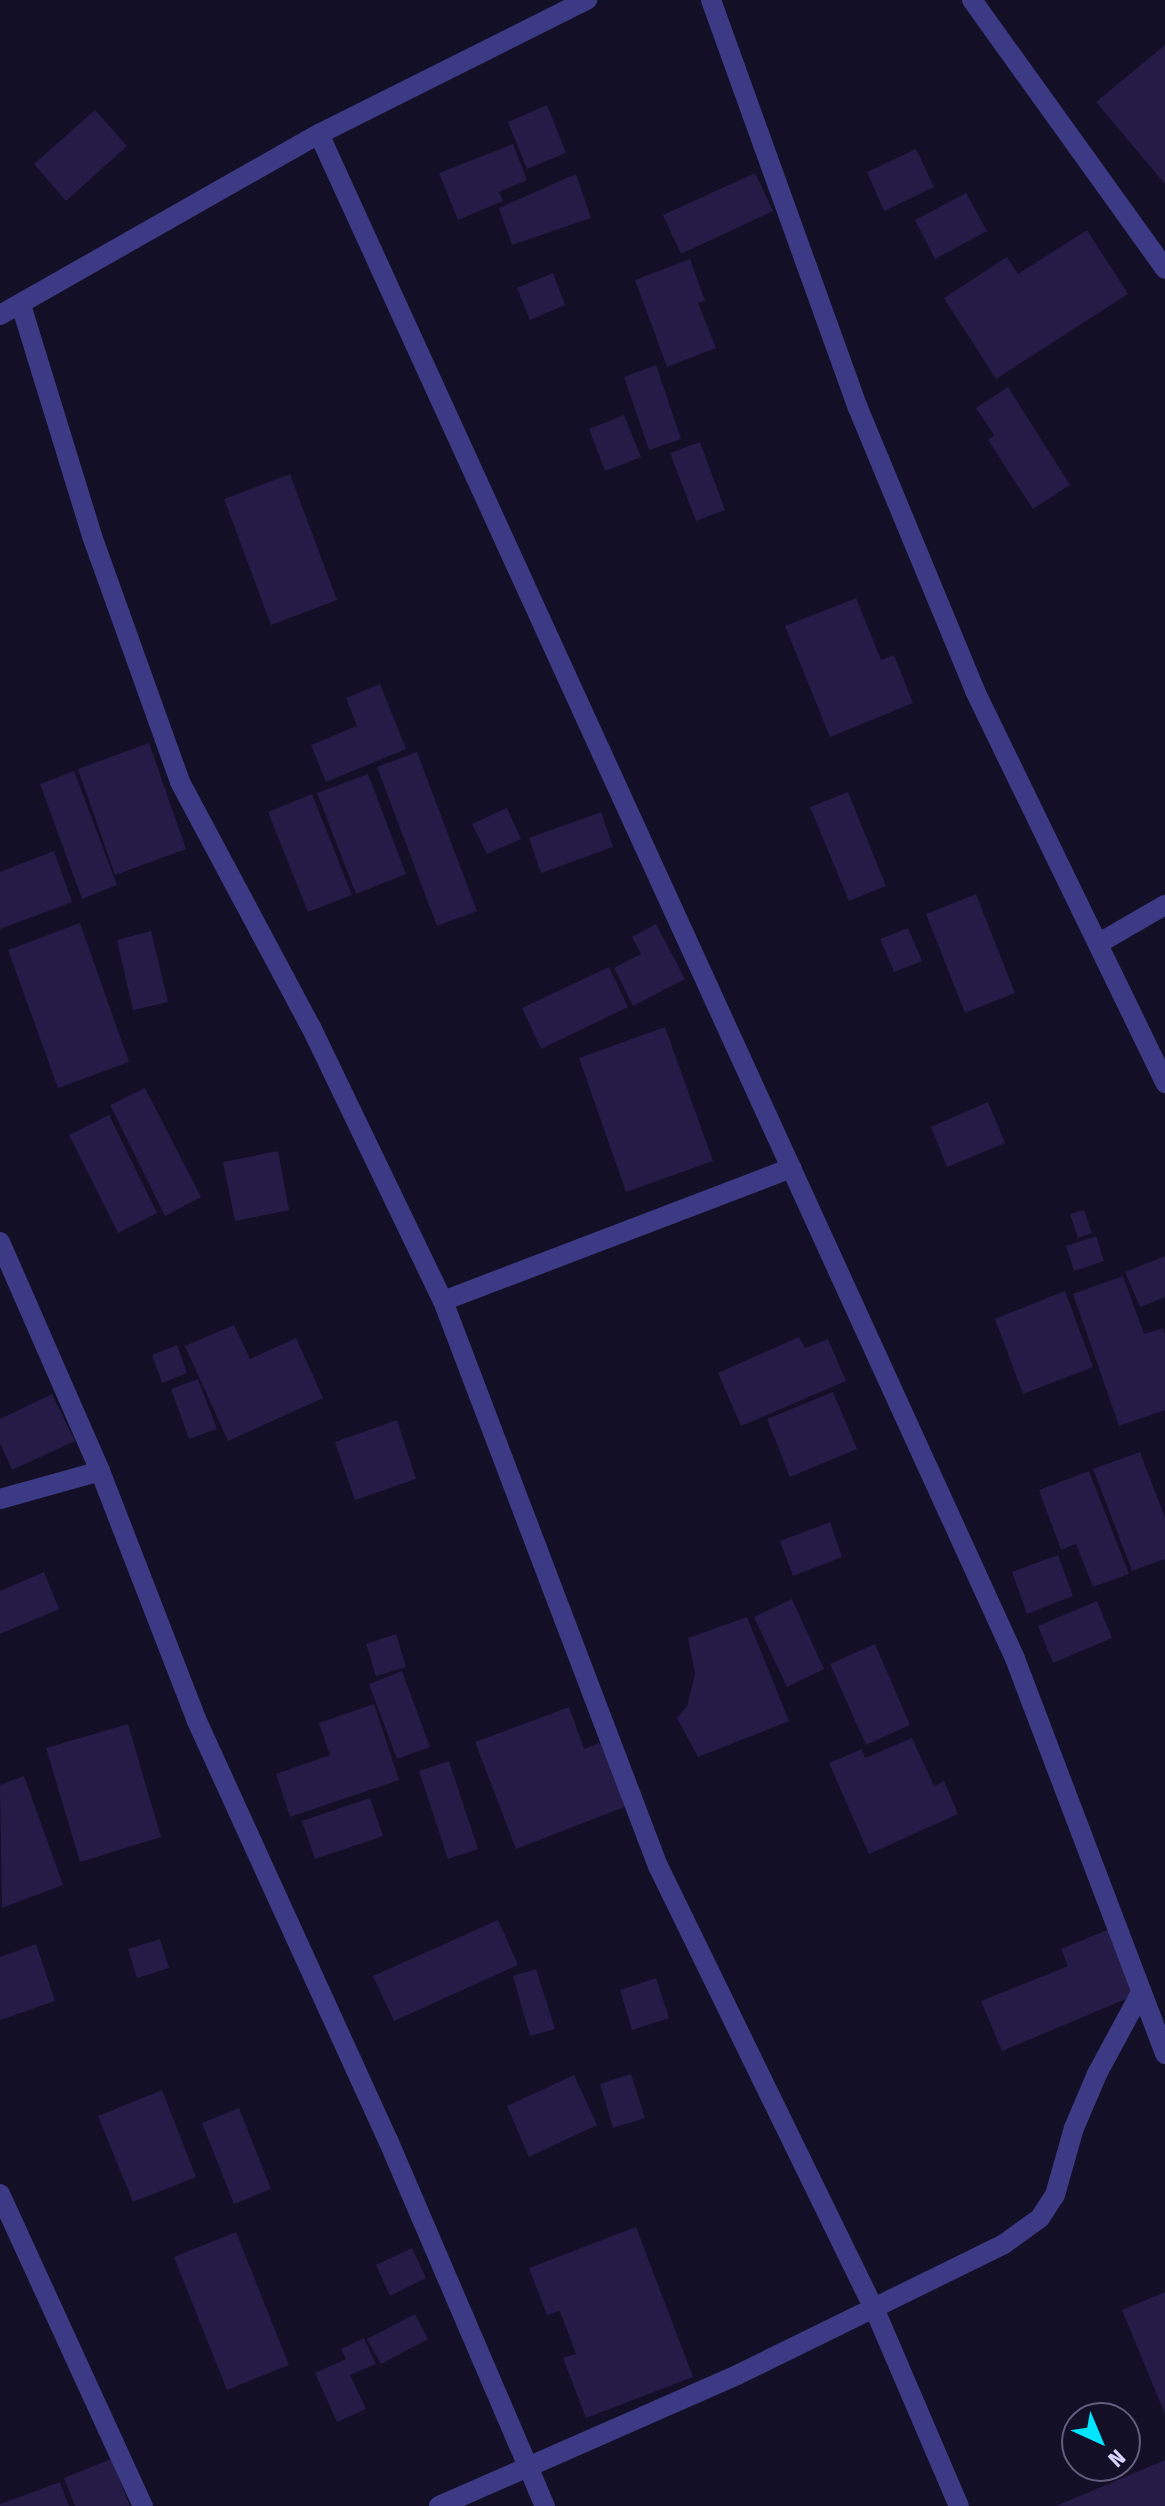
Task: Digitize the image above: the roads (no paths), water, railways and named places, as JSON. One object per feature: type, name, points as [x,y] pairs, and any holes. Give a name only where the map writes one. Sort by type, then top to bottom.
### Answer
[{"type":"street","points":[[0,315],[319,134],[587,0]]},
{"type":"street","points":[[711,0],[858,408],[969,677],[1101,942],[1165,1083]]},
{"type":"street","points":[[972,0],[1165,269]]},
{"type":"street","points":[[319,134],[1014,1656],[1139,1996],[1165,2054]]},
{"type":"street","points":[[21,305],[92,536],[180,782],[311,1027],[443,1301],[658,1866],[874,2308],[959,2506]]},
{"type":"street","points":[[1101,942],[1165,905]]},
{"type":"street","points":[[443,1301],[791,1168]]},
{"type":"street","points":[[0,1242],[100,1471],[196,1719],[388,2140],[545,2506]]},
{"type":"street","points":[[0,1499],[100,1471]]},
{"type":"street","points":[[439,2506],[529,2468],[874,2308],[1004,2244],[1040,2218],[1055,2195],[1074,2128],[1097,2074],[1139,1996]]},
{"type":"street","points":[[0,2194],[143,2506]]}]
